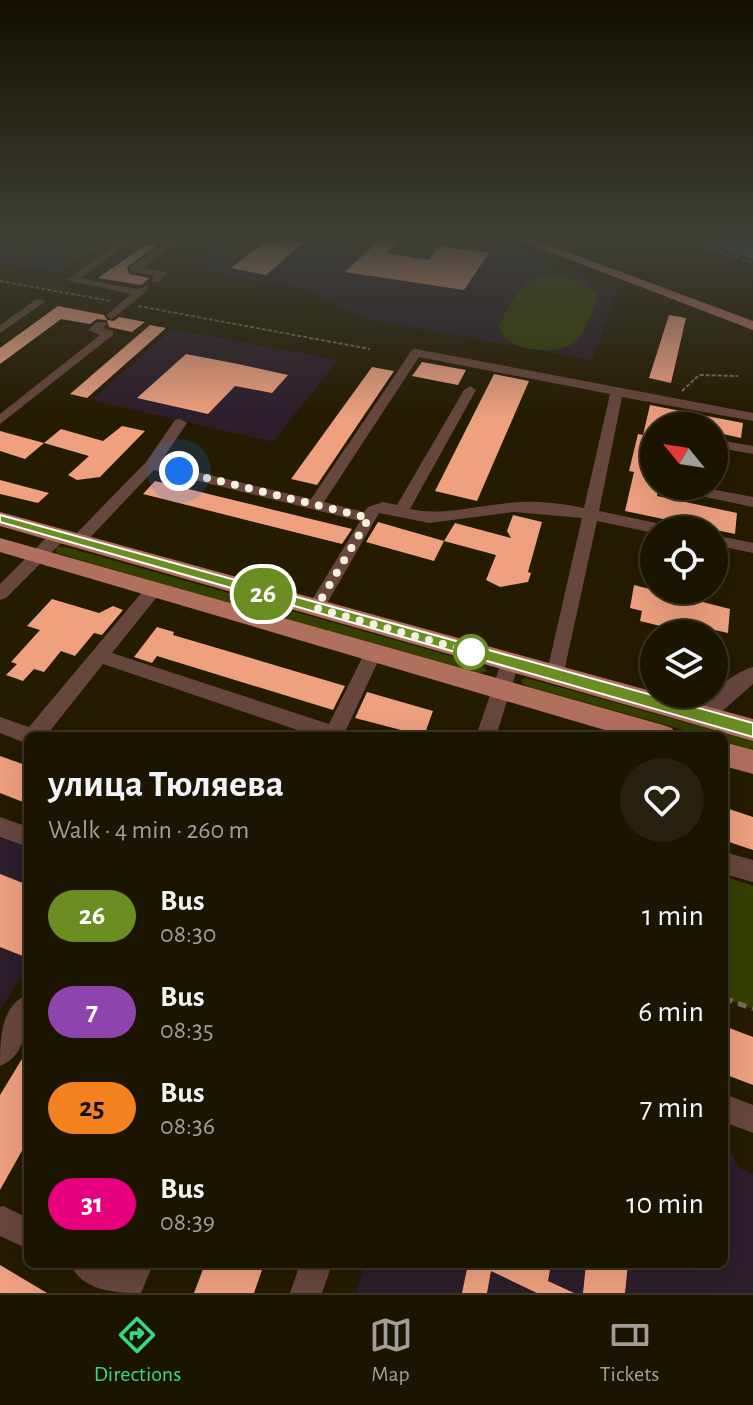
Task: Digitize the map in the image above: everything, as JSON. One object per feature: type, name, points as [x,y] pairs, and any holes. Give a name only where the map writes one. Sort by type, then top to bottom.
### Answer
[{"type":"main road","points":[[677,297],[753,326]]},
{"type":"main road","points":[[698,297],[753,318]]},
{"type":"main road","points":[[0,519],[753,730]]},
{"type":"main road","points":[[0,545],[649,732]]},
{"type":"main road","points":[[728,755],[753,762]]},
{"type":"street","points":[[0,420],[109,333],[94,330],[134,297]]},
{"type":"street","points":[[0,330],[41,301]]},
{"type":"street","points":[[315,504],[416,353],[753,417]]},
{"type":"street","points":[[401,511],[470,390]]},
{"type":"street","points":[[555,676],[617,392]]},
{"type":"street","points":[[0,594],[38,556],[68,538],[151,465],[180,423]]},
{"type":"street","points":[[728,446],[753,450]]},
{"type":"street","points":[[151,465],[369,518]]},
{"type":"street","points":[[728,496],[753,502]]},
{"type":"street","points":[[316,608],[373,510],[383,507],[429,518],[514,507],[564,509],[640,524]]},
{"type":"street","points":[[728,543],[753,548]]},
{"type":"street","points":[[35,732],[154,589]]},
{"type":"street","points":[[338,732],[373,653]]},
{"type":"street","points":[[99,656],[328,732]]},
{"type":"street","points":[[487,732],[510,663]]},
{"type":"street","points":[[703,716],[723,696],[753,674]]},
{"type":"street","points":[[0,725],[24,733]]},
{"type":"street","points":[[0,827],[24,836]]},
{"type":"street","points":[[728,864],[753,871]]},
{"type":"street","points":[[0,1053],[24,1014]]},
{"type":"street","points":[[728,1110],[753,1119]]},
{"type":"street","points":[[96,1268],[130,1281]]},
{"type":"street","points":[[306,1293],[315,1268]]},
{"type":"path","points":[[90,297],[370,349]]},
{"type":"path","points":[[681,392],[699,375],[738,376]]},
{"type":"path","points":[[728,1000],[753,1009]]},
{"type":"shaded area","points":[[322,297],[615,297],[592,360],[367,319]]},
{"type":"shaded area","points":[[172,329],[338,360],[273,442],[94,398]]},
{"type":"shaded area","points":[[0,838],[24,846],[24,972],[0,1010]]},
{"type":"shaded area","points":[[728,1147],[739,1168],[753,1173],[753,1293],[356,1293],[363,1268],[728,1268]]},
{"type":"green space","points":[[596,297],[585,328],[572,344],[542,350],[519,346],[503,335],[499,326],[514,299]]},
{"type":"green space","points":[[57,547],[66,547],[483,665],[487,671],[477,675],[56,553]]},
{"type":"green space","points":[[526,678],[721,732],[691,732],[530,687],[521,680]]},
{"type":"green space","points":[[728,734],[753,741],[753,750],[728,742]]},
{"type":"green space","points":[[728,877],[753,886],[753,1009],[728,1000]]},
{"type":"building","points":[[58,306],[104,315],[107,320],[97,319],[90,324],[61,319],[0,364],[0,348]]},
{"type":"building","points":[[669,315],[686,318],[671,383],[649,378]]},
{"type":"building","points":[[119,317],[145,322],[132,332],[109,327],[107,320],[114,321]]},
{"type":"building","points":[[150,325],[166,328],[87,398],[70,394]]},
{"type":"building","points":[[186,354],[288,375],[272,393],[235,386],[208,414],[137,398]]},
{"type":"building","points":[[422,362],[466,370],[458,385],[412,376]]},
{"type":"building","points":[[372,367],[394,371],[317,485],[291,479]]},
{"type":"building","points":[[494,374],[529,381],[477,501],[435,491]]},
{"type":"building","points":[[650,405],[686,412],[648,412]]},
{"type":"building","points":[[728,420],[743,423],[741,438],[728,435]]},
{"type":"building","points":[[122,426],[145,431],[100,477],[77,480],[68,475],[89,456],[44,443],[61,429],[103,441]]},
{"type":"building","points":[[0,431],[44,443],[25,459],[0,451]]},
{"type":"building","points":[[638,434],[640,500],[676,500],[737,513],[735,534],[728,533],[728,516],[649,516],[625,511],[634,472],[629,471]]},
{"type":"building","points":[[0,480],[49,493],[38,503],[0,494]]},
{"type":"building","points":[[155,481],[352,529],[342,544],[143,494]]},
{"type":"building","points":[[513,515],[542,522],[528,582],[500,587],[486,580],[496,555],[444,541],[455,523],[511,538],[507,531]]},
{"type":"building","points":[[378,522],[444,541],[434,561],[366,542]]},
{"type":"building","points":[[634,585],[640,586],[640,604],[711,604],[730,609],[728,633],[728,620],[640,620],[642,611],[630,608]]},
{"type":"building","points":[[52,599],[99,613],[113,606],[123,610],[102,635],[94,633],[75,656],[61,651],[44,672],[34,669],[23,681],[6,675],[17,664],[11,662],[40,630],[27,626]]},
{"type":"building","points":[[157,627],[174,632],[173,635],[345,686],[333,710],[157,656],[152,663],[134,657]]},
{"type":"building","points":[[367,692],[433,711],[425,732],[409,732],[355,718]]},
{"type":"building","points":[[0,756],[24,765],[24,802],[0,793]]},
{"type":"building","points":[[729,809],[753,817],[753,850],[728,842]]},
{"type":"building","points":[[0,874],[24,883],[24,956],[0,947]]},
{"type":"building","points":[[728,1028],[753,1037],[753,1085],[728,1076]]},
{"type":"building","points":[[24,1056],[24,1147],[0,1190],[0,1095]]},
{"type":"building","points":[[0,1265],[47,1293],[0,1293]]},
{"type":"building","points":[[203,1268],[263,1268],[254,1293],[194,1293]]},
{"type":"building","points":[[467,1268],[550,1268],[548,1281],[574,1293],[537,1293],[491,1271],[487,1293],[462,1293]]},
{"type":"building","points":[[586,1268],[628,1268],[625,1293],[583,1293]]},
{"type":"bus line","name":"26","points":[[0,519],[753,730]]},
{"type":"route","points":[[179,471],[369,518],[316,608],[471,652]]}]
